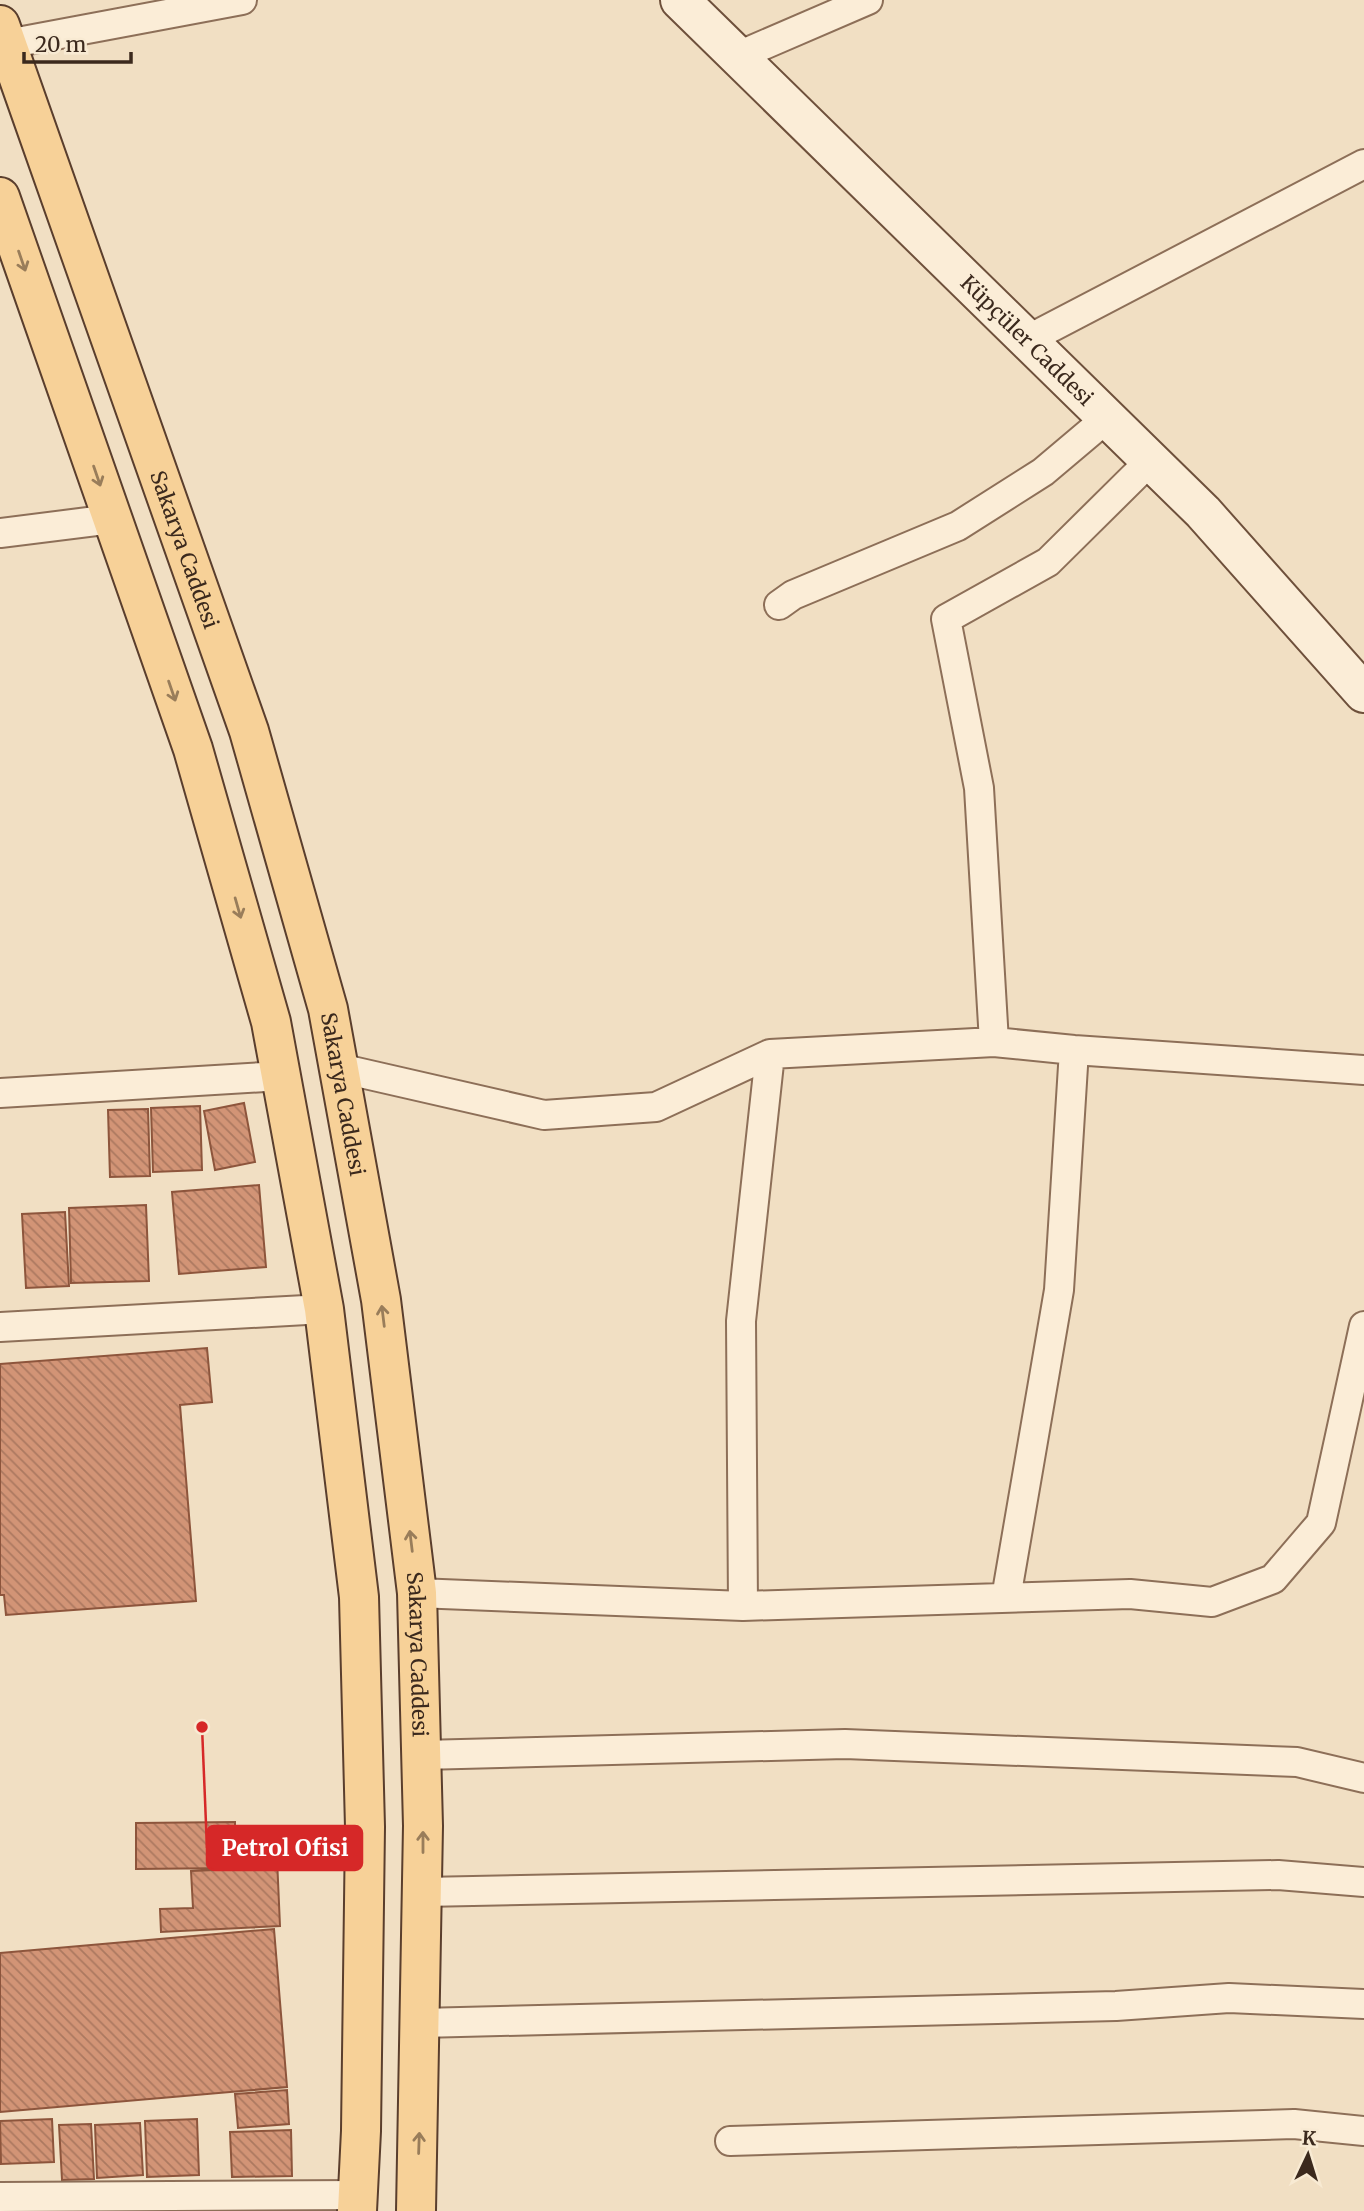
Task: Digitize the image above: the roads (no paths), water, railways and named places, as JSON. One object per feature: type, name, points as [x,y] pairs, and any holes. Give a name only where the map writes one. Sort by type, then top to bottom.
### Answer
[{"type":"main road","name":"Sakarya Caddesi","points":[[3,35],[249,731],[328,1009],[381,1300],[417,1592],[423,1892],[416,2211]]},
{"type":"main road","points":[[0,197],[193,749],[271,1023],[324,1309],[359,1597],[365,1827],[358,2203]]},
{"type":"street","points":[[3,35],[242,0]]},
{"type":"street","name":"Küpçüler Caddesi","points":[[680,0],[1203,512],[1364,693]]},
{"type":"street","points":[[738,56],[868,0]]},
{"type":"street","points":[[1027,340],[1364,164]]},
{"type":"street","points":[[779,605],[793,595],[958,526],[1043,472],[1107,418]]},
{"type":"street","points":[[994,1042],[979,788],[946,619],[1048,562],[1150,461]]},
{"type":"street","points":[[0,533],[112,519]]},
{"type":"street","points":[[339,1068],[544,1115],[656,1107],[770,1054],[994,1042],[1364,1070]]},
{"type":"street","points":[[1006,1598],[1059,1290],[1074,1050]]},
{"type":"street","points":[[743,1606],[741,1321],[770,1054]]},
{"type":"street","points":[[0,1093],[281,1076]]},
{"type":"street","points":[[0,1327],[324,1309]]},
{"type":"street","points":[[417,1592],[743,1606],[1130,1594],[1212,1602],[1273,1579],[1321,1523],[1364,1326]]},
{"type":"street","points":[[422,1755],[845,1744],[1297,1762],[1364,1777]]},
{"type":"street","points":[[423,1892],[1278,1875],[1364,1882]]},
{"type":"street","points":[[421,2024],[1116,2006],[1229,1998],[1364,2004]]},
{"type":"street","points":[[730,2141],[1294,2124],[1364,2131]]},
{"type":"street","points":[[0,2197],[358,2203]]},
{"type":"place","name":"Petrol Ofisi","points":[[202,1727]]}]
